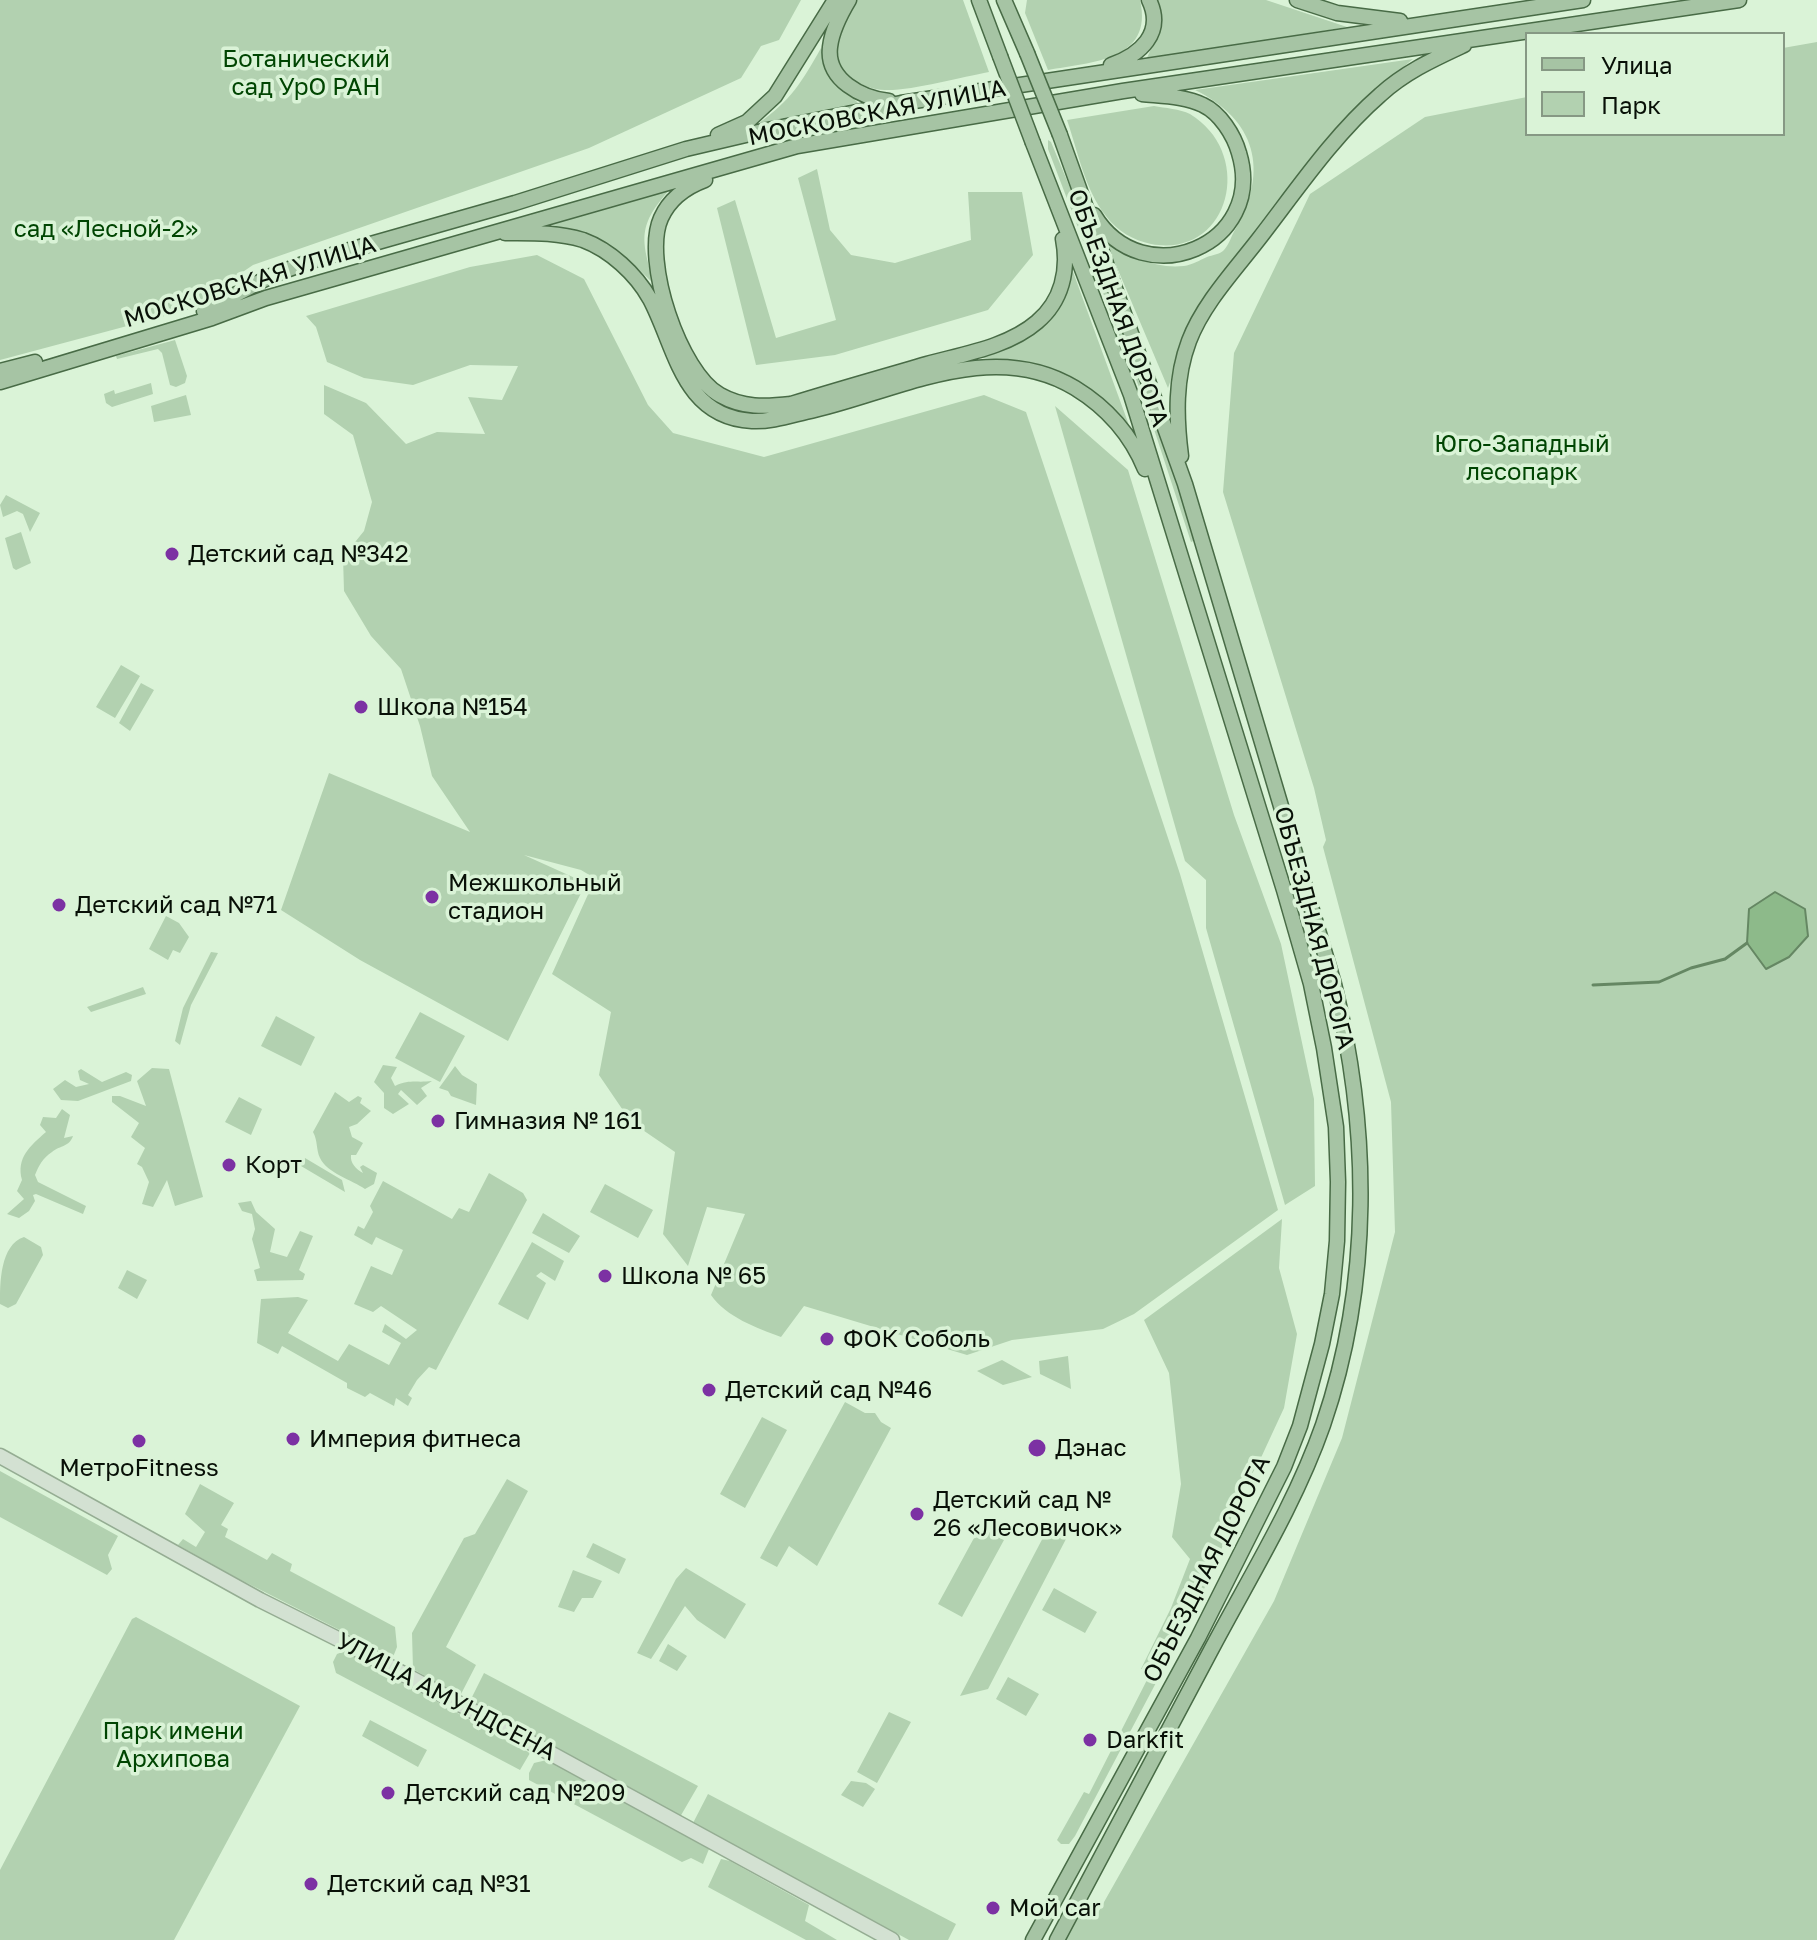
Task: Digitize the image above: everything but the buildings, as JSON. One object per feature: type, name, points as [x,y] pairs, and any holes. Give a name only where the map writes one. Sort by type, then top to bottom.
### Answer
[{"type":"main road","points":[[686,149],[747,122],[764,109],[835,0]]},
{"type":"main road","points":[[849,0],[834,30],[829,50],[837,74],[857,93],[870,99],[901,103]]},
{"type":"main road","name":"ОБЪЕЗДНАЯ ДОРОГА","points":[[976,0],[990,28],[1131,395],[1311,984],[1336,1127],[1337,1241],[1332,1294],[1300,1426],[1284,1467],[1178,1677],[1033,1940]]},
{"type":"main road","name":"ОБЪЕЗДНАЯ ДОРОГА","points":[[1004,0],[1060,135],[1185,484],[1305,883],[1349,1045],[1359,1119],[1359,1246],[1354,1297],[1334,1384],[1308,1462],[1250,1579],[1057,1940]]},
{"type":"main road","points":[[1015,0],[1016,29]]},
{"type":"main road","points":[[1090,75],[1127,60],[1142,50],[1154,23],[1154,10],[1149,0]]},
{"type":"main road","points":[[1297,0],[1362,18],[1428,23]]},
{"type":"main road","name":"МОСКОВСКАЯ УЛИЦА","points":[[0,371],[194,316],[273,275],[311,261],[515,203],[686,149],[901,103],[1583,0]]},
{"type":"main road","name":"МОСКОВСКАЯ УЛИЦА","points":[[0,382],[184,327],[266,298],[484,234],[773,153],[843,137],[1123,91],[1739,0]]},
{"type":"main road","points":[[1185,484],[1178,426],[1178,392],[1195,325],[1343,132],[1380,95],[1413,69],[1478,39]]},
{"type":"main road","points":[[1083,197],[1099,223],[1114,239],[1152,255],[1190,253],[1215,238],[1238,208],[1244,185],[1243,163],[1235,139],[1211,110],[1187,100],[1123,91]]},
{"type":"main road","points":[[773,153],[693,184],[676,195],[660,219],[655,247],[668,308],[687,358],[699,379],[717,394],[738,404],[760,407],[791,404],[975,350],[1022,332],[1051,307],[1064,278],[1067,263],[1055,202]]},
{"type":"main road","points":[[484,234],[564,235],[604,250],[626,267],[648,296],[677,365],[701,401],[721,413],[738,418],[766,420],[827,408],[976,367],[1019,367],[1049,374],[1089,397],[1107,412],[1128,439],[1139,456],[1172,536]]},
{"type":"main road","name":"УЛИЦА АМУНДСЕНА","points":[[0,1456],[260,1600],[340,1640],[892,1940]]},
{"type":"green space","points":[[0,0],[801,0],[779,40],[761,46],[741,78],[589,148],[253,265],[187,310],[0,360]]},
{"type":"green space","points":[[854,0],[963,0],[989,72],[896,90],[876,89],[858,83],[839,64],[836,46],[840,28]]},
{"type":"green space","points":[[1027,0],[1140,0],[1142,20],[1138,36],[1115,55],[1048,70],[1025,13]]},
{"type":"green space","points":[[1157,0],[1266,0],[1347,27],[1146,60],[1158,33]]},
{"type":"green space","name":"Юго-Западный лесопарк","points":[[1817,42],[1817,1940],[1064,1940],[1076,1915],[1095,1918],[1274,1601],[1342,1438],[1395,1232],[1391,1102],[1323,847],[1326,840],[1314,788],[1223,492],[1234,353],[1310,194],[1425,117],[1525,97],[1525,136],[1785,136],[1785,48]]},
{"type":"green space","points":[[821,48],[834,78],[858,103],[759,123],[795,90]]},
{"type":"green space","points":[[1413,59],[1368,96],[1288,188],[1212,291],[1185,339],[1168,388],[1107,244],[1144,261],[1164,266],[1190,265],[1223,251],[1227,245],[1246,207],[1252,186],[1254,167],[1251,148],[1232,116],[1195,90]]},
{"type":"green space","points":[[1154,106],[1190,114],[1211,132],[1223,153],[1227,177],[1225,200],[1215,220],[1200,236],[1178,244],[1151,244],[1138,240],[1111,222],[1087,183],[1067,120]]},
{"type":"green space","points":[[1048,140],[1091,240],[1128,339],[1196,540],[1191,542],[1147,408],[1048,149]]},
{"type":"green space","points":[[817,169],[830,230],[851,255],[895,263],[971,240],[968,192],[1022,192],[1033,255],[988,310],[835,355],[756,365],[717,208],[735,200],[776,338],[836,320],[798,178]]},
{"type":"green space","points":[[671,188],[652,213],[645,233],[646,255],[654,284],[606,244],[579,232],[545,224]]},
{"type":"green space","points":[[537,255],[584,279],[648,405],[673,433],[764,457],[984,395],[1026,412],[1180,874],[1278,1210],[1134,1314],[1103,1329],[1012,1340],[967,1355],[804,1306],[781,1337],[752,1326],[725,1310],[711,1295],[745,1214],[707,1207],[688,1266],[663,1234],[675,1152],[631,1122],[599,1075],[611,1012],[552,974],[590,890],[591,876],[581,870],[524,855],[586,883],[508,1041],[360,960],[281,910],[329,773],[470,832],[432,776],[401,669],[371,636],[344,591],[343,557],[364,531],[372,502],[353,435],[324,414],[324,385],[366,403],[406,444],[437,432],[485,434],[468,397],[502,400],[518,366],[470,365],[413,385],[364,378],[327,362],[316,327],[306,316],[470,267]]},
{"type":"green space","points":[[1072,269],[1130,428],[1095,394],[1061,374],[1022,363],[974,357],[1010,344],[1038,329],[1059,305]]},
{"type":"green space","points":[[175,340],[187,376],[185,383],[176,387],[170,385],[162,353],[158,349],[117,359],[116,356]]},
{"type":"green space","points":[[151,383],[153,394],[112,407],[106,403],[104,394],[114,390],[115,394]]},
{"type":"green space","points":[[186,395],[191,415],[154,422],[151,406]]},
{"type":"green space","points":[[1055,406],[1128,470],[1234,815],[1281,944],[1314,1099],[1315,1186],[1285,1205],[1206,928],[1206,880],[1185,861]]},
{"type":"green space","points":[[6,495],[40,513],[30,532],[23,514],[17,511],[3,517],[0,505]]},
{"type":"green space","points":[[21,532],[31,563],[16,570],[5,538]]},
{"type":"green space","points":[[121,665],[140,676],[115,718],[96,707]]},
{"type":"green space","points":[[141,683],[154,690],[130,731],[119,723]]},
{"type":"green space","points":[[166,916],[179,923],[189,937],[180,953],[173,950],[168,960],[149,949]]},
{"type":"green space","points":[[211,952],[218,953],[191,1005],[180,1045],[175,1041],[183,1008]]},
{"type":"green space","points":[[143,987],[146,994],[91,1012],[87,1007]]},
{"type":"green space","points":[[420,1012],[465,1036],[440,1082],[395,1058]]},
{"type":"green space","points":[[276,1016],[315,1037],[301,1066],[261,1046]]},
{"type":"green space","points":[[383,1065],[397,1067],[391,1078],[395,1086],[432,1081],[421,1088],[427,1096],[417,1105],[401,1090],[398,1094],[409,1104],[393,1114],[384,1108],[384,1093],[374,1082]]},
{"type":"green space","points":[[455,1066],[462,1075],[477,1084],[476,1105],[439,1088]]},
{"type":"green space","points":[[152,1068],[169,1069],[203,1197],[175,1206],[167,1180],[153,1207],[142,1204],[149,1182],[142,1167],[137,1164],[145,1148],[131,1137],[139,1123],[112,1102],[112,1096],[120,1096],[146,1106],[137,1081]]},
{"type":"green space","points":[[81,1069],[102,1082],[126,1072],[132,1075],[131,1081],[78,1101],[61,1100],[53,1089],[65,1080],[76,1087],[89,1084],[80,1080],[78,1071]]},
{"type":"green space","points":[[335,1092],[349,1102],[358,1096],[362,1098],[360,1103],[371,1111],[349,1127],[352,1137],[363,1143],[356,1155],[351,1155],[356,1168],[363,1173],[360,1167],[363,1165],[377,1173],[374,1184],[365,1189],[328,1168],[319,1155],[313,1132]]},
{"type":"green space","points":[[239,1097],[262,1109],[251,1135],[225,1122]]},
{"type":"green space","points":[[62,1109],[70,1115],[64,1138],[73,1136],[67,1144],[46,1157],[35,1175],[38,1182],[86,1206],[83,1214],[36,1194],[29,1211],[19,1218],[7,1214],[24,1199],[17,1191],[22,1180],[21,1165],[30,1148],[46,1132],[40,1125],[43,1117],[56,1118]]},
{"type":"green space","points":[[305,1158],[342,1180],[345,1192],[301,1166]]},
{"type":"green space","points":[[489,1173],[523,1193],[527,1200],[436,1370],[429,1367],[417,1380],[408,1395],[412,1398],[408,1406],[396,1398],[394,1406],[370,1393],[365,1397],[347,1388],[347,1383],[282,1346],[278,1354],[257,1343],[261,1299],[298,1297],[308,1300],[288,1333],[338,1361],[349,1344],[389,1365],[401,1343],[382,1332],[385,1324],[406,1339],[417,1330],[381,1306],[373,1312],[354,1304],[371,1266],[392,1275],[403,1250],[376,1237],[372,1245],[354,1235],[358,1226],[364,1229],[373,1212],[370,1206],[383,1181],[452,1219],[459,1208],[469,1212]]},
{"type":"green space","points":[[605,1184],[653,1210],[638,1238],[590,1212]]},
{"type":"green space","points":[[251,1201],[256,1212],[275,1229],[270,1252],[287,1257],[300,1231],[313,1236],[299,1270],[305,1274],[303,1280],[257,1281],[254,1270],[260,1268],[252,1239],[255,1229],[252,1214],[242,1211],[238,1203]]},
{"type":"green space","points":[[543,1213],[580,1236],[569,1253],[532,1233]]},
{"type":"green space","points":[[1282,1219],[1279,1268],[1297,1334],[1284,1408],[1259,1462],[1237,1499],[1221,1551],[1179,1645],[1159,1667],[1141,1669],[1171,1608],[1190,1559],[1172,1537],[1181,1484],[1169,1373],[1144,1320]]},
{"type":"green space","points":[[24,1237],[41,1247],[43,1255],[16,1304],[8,1308],[0,1304],[3,1266],[10,1248]]},
{"type":"green space","points":[[532,1242],[564,1261],[555,1281],[541,1272],[536,1276],[546,1283],[528,1320],[498,1304]]},
{"type":"green space","points":[[127,1270],[147,1280],[137,1299],[118,1288]]},
{"type":"green space","points":[[1068,1356],[1071,1389],[1040,1374],[1039,1361]]},
{"type":"green space","points":[[1002,1360],[1032,1377],[1003,1385],[977,1371]]},
{"type":"green space","points":[[845,1402],[865,1413],[875,1413],[881,1422],[891,1428],[817,1566],[789,1546],[777,1567],[760,1558]]},
{"type":"green space","points":[[762,1417],[787,1430],[745,1508],[720,1494]]},
{"type":"green space","points":[[0,1471],[118,1536],[108,1555],[112,1569],[107,1575],[0,1517]]},
{"type":"green space","points":[[507,1479],[528,1491],[446,1647],[476,1665],[460,1696],[413,1669],[412,1633],[464,1538],[475,1534]]},
{"type":"green space","points":[[200,1484],[234,1503],[221,1525],[228,1529],[225,1537],[267,1560],[272,1553],[292,1564],[290,1571],[395,1627],[397,1647],[393,1657],[178,1545],[183,1539],[196,1547],[205,1532],[185,1514]]},
{"type":"green space","points":[[980,1527],[1004,1540],[962,1617],[938,1604]]},
{"type":"green space","points":[[1047,1530],[1066,1539],[988,1689],[960,1696]]},
{"type":"green space","points":[[593,1543],[626,1559],[619,1574],[586,1557]]},
{"type":"green space","points":[[686,1568],[746,1604],[725,1639],[697,1620],[685,1606],[651,1659],[637,1653],[676,1579]]},
{"type":"green space","points":[[573,1570],[602,1581],[593,1598],[582,1598],[574,1612],[558,1607]]},
{"type":"green space","points":[[1054,1588],[1097,1612],[1085,1633],[1042,1610]]},
{"type":"green space","name":"Парк имени Архипова","points":[[136,1617],[300,1706],[174,1940],[0,1940],[0,1870],[132,1619]]},
{"type":"green space","points":[[668,1644],[687,1656],[677,1671],[659,1661]]},
{"type":"green space","points":[[345,1651],[530,1753],[520,1770],[336,1673],[333,1662],[337,1654]]},
{"type":"green space","points":[[484,1673],[698,1786],[680,1817],[470,1701]]},
{"type":"green space","points":[[1150,1674],[1158,1679],[1075,1836],[1069,1844],[1061,1844],[1057,1840],[1084,1792],[1089,1794]]},
{"type":"green space","points":[[1008,1677],[1039,1694],[1026,1716],[996,1699]]},
{"type":"green space","points":[[889,1712],[911,1722],[877,1783],[857,1772]]},
{"type":"green space","points":[[370,1720],[427,1750],[418,1767],[362,1736]]},
{"type":"green space","points":[[547,1760],[709,1849],[703,1864],[691,1858],[682,1862],[529,1780],[534,1763]]},
{"type":"green space","points":[[851,1781],[866,1783],[875,1789],[863,1807],[841,1795]]},
{"type":"green space","points":[[708,1794],[956,1924],[948,1940],[909,1940],[693,1823]]},
{"type":"green space","points":[[721,1859],[809,1905],[805,1921],[837,1940],[806,1940],[708,1887]]},
{"type":"shaded area","points":[[1775,892],[1805,909],[1808,936],[1789,957],[1766,969],[1747,943],[1749,909]]},
{"type":"waterway","points":[[1593,985],[1659,982],[1691,968],[1725,959],[1747,943]]},
{"type":"place","name":"Детский сад №342","points":[[172,554]]},
{"type":"place","name":"Школа №154","points":[[361,707]]},
{"type":"place","name":"Межшкольный стадион","points":[[432,897]]},
{"type":"place","name":"Детский сад №71","points":[[59,905]]},
{"type":"place","name":"Гимназия № 161","points":[[438,1121]]},
{"type":"place","name":"Корт","points":[[229,1165]]},
{"type":"place","name":"Школа № 65","points":[[605,1276]]},
{"type":"place","name":"ФОК Соболь","points":[[827,1339]]},
{"type":"place","name":"Детский сад №46","points":[[709,1390]]},
{"type":"place","name":"Империя фитнеса","points":[[293,1439]]},
{"type":"place","name":"МетроFitness","points":[[139,1441]]},
{"type":"place","name":"Дэнас","points":[[1037,1448]]},
{"type":"place","name":"Детский сад № 26 «Лесовичок»","points":[[917,1514]]},
{"type":"place","name":"Darkfit","points":[[1090,1740]]},
{"type":"place","name":"Детский сад №209","points":[[388,1793]]},
{"type":"place","name":"Детский сад №31","points":[[311,1884]]},
{"type":"place","name":"Мой car","points":[[993,1908]]},
{"type":"park label","name":"Ботанический сад УрО РАН","points":[[306,73]]},
{"type":"park label","name":"сад «Лесной-2»","points":[[106,229]]}]
